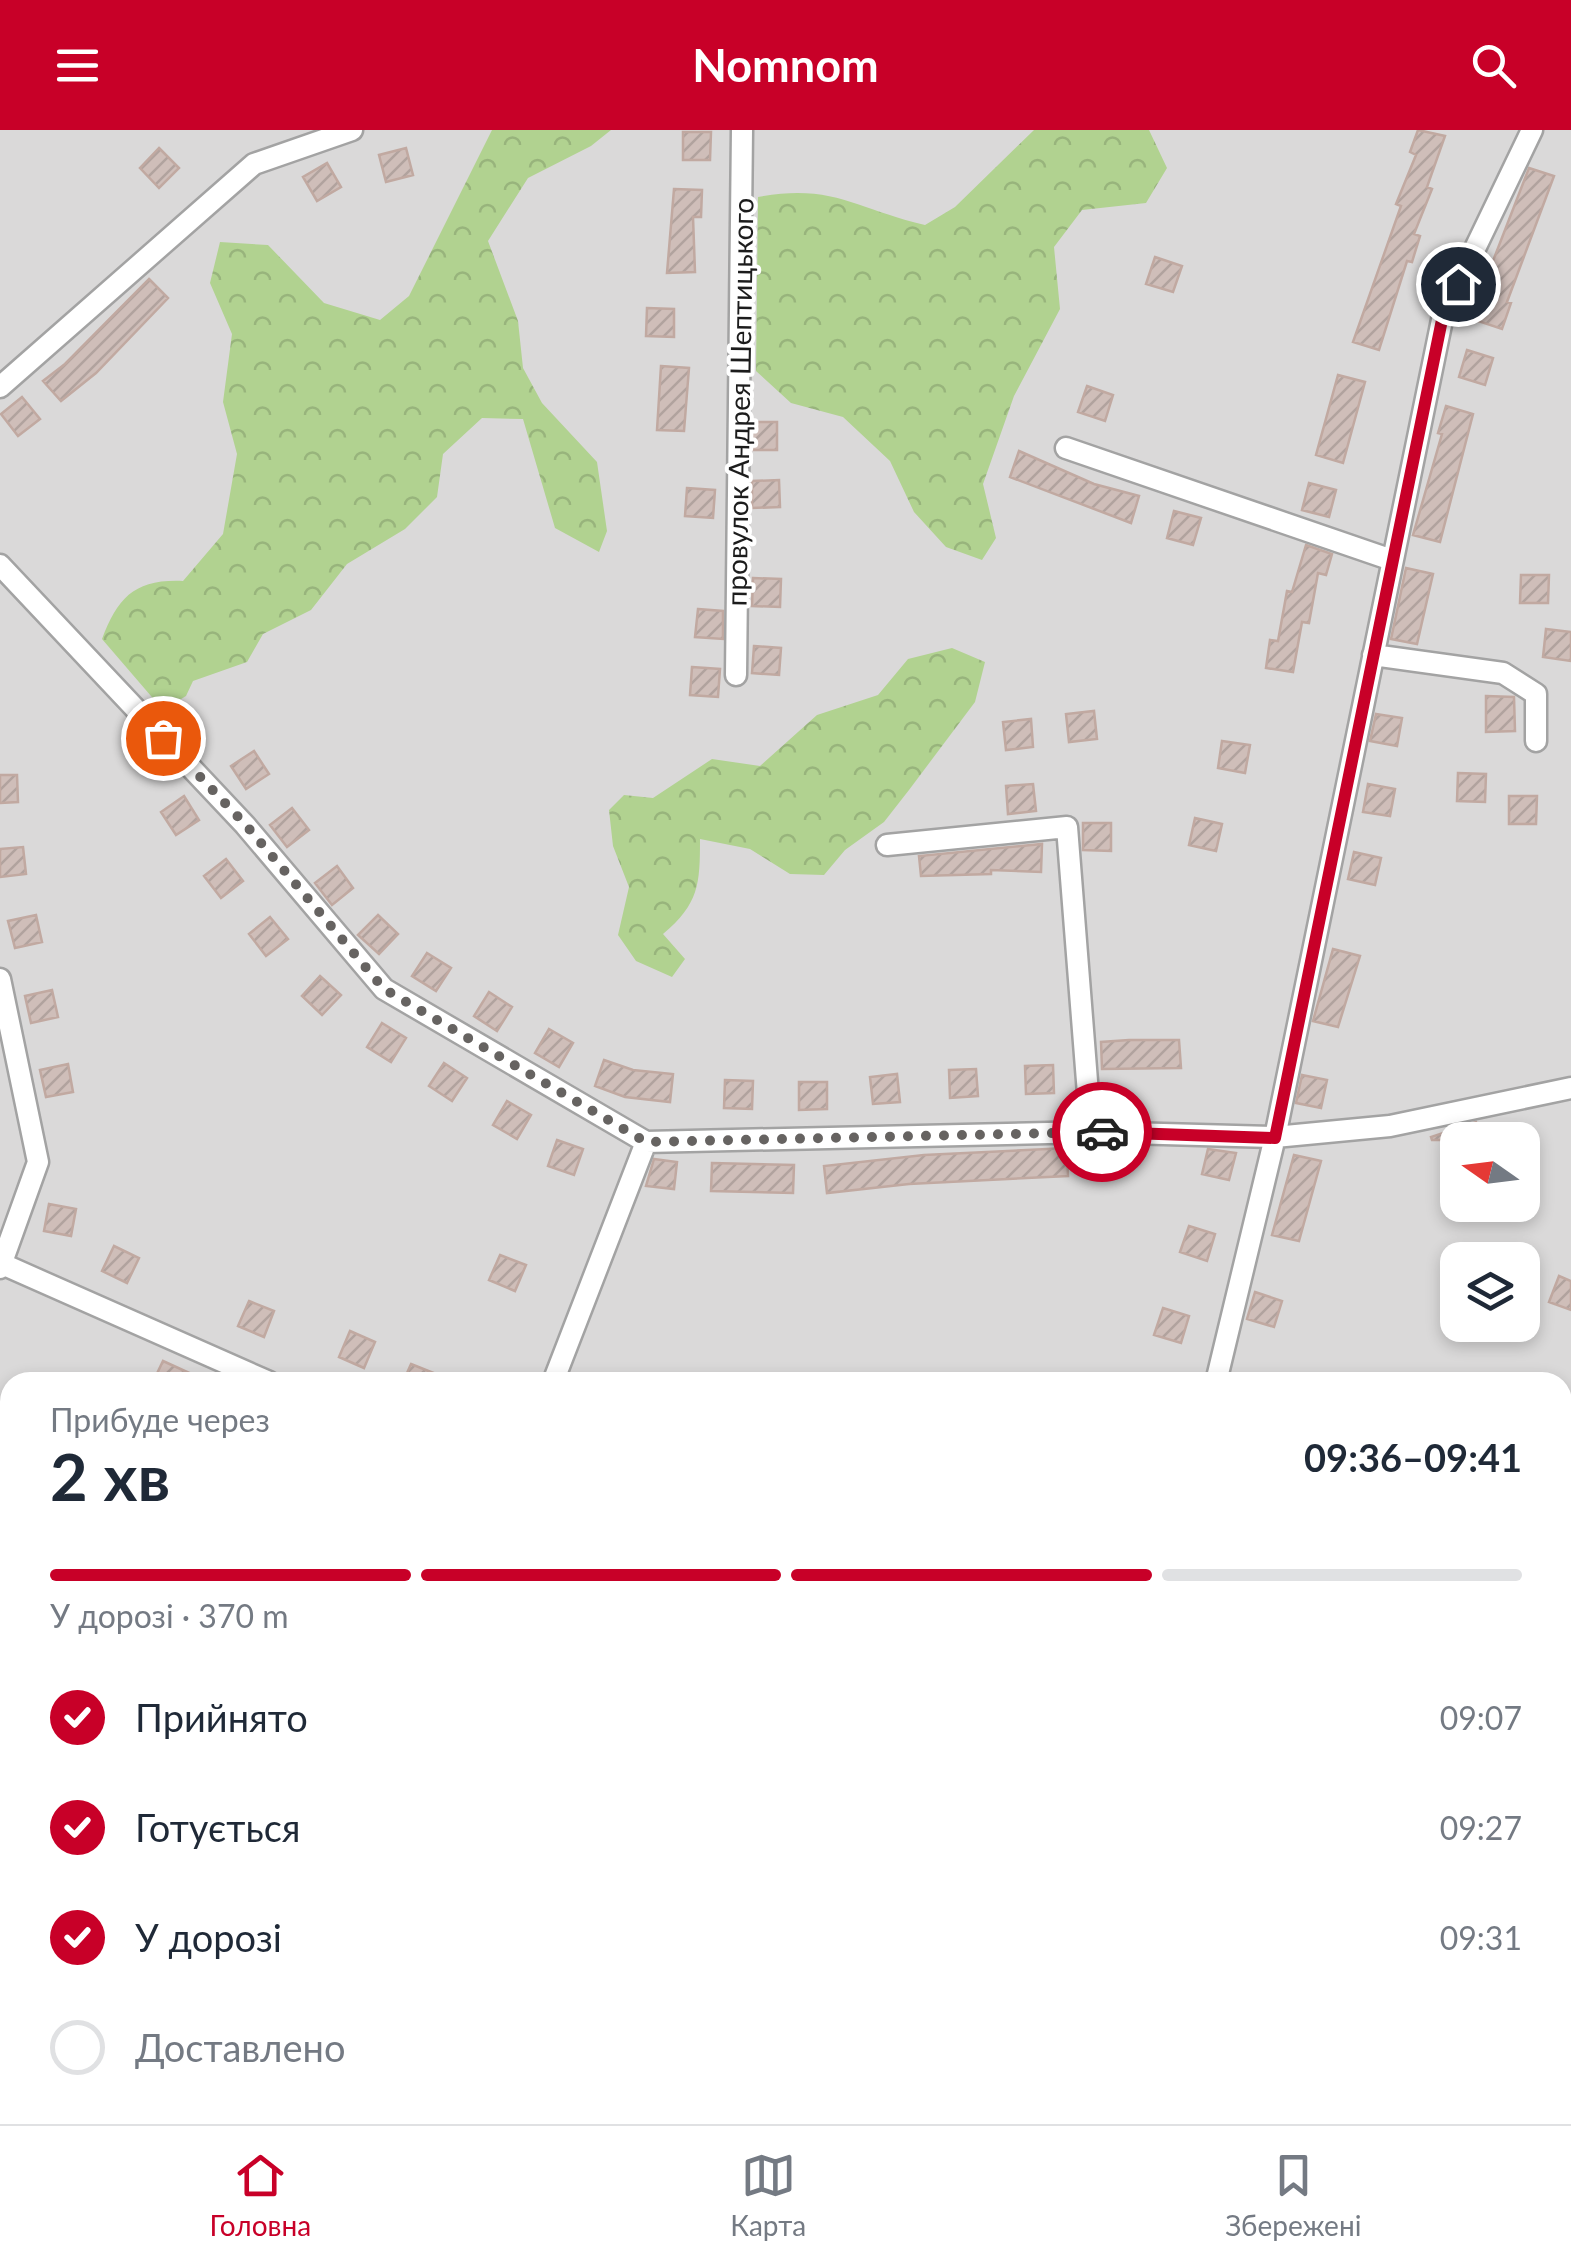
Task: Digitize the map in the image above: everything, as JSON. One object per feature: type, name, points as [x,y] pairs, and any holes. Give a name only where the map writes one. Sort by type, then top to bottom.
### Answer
[{"type":"street","points":[[0,387],[254,164],[352,130]]},
{"type":"street","name":"провулок Андрея Шептицького","points":[[736,675],[742,130]]},
{"type":"street","points":[[1218,1372],[1275,1138],[1443,315],[1532,130]]},
{"type":"street","points":[[1066,448],[1392,560]]},
{"type":"street","points":[[0,565],[245,824],[384,989],[646,1142],[1091,1132],[1275,1138],[1390,1126],[1571,1088]]},
{"type":"street","points":[[1373,655],[1503,673],[1536,694],[1536,741]]},
{"type":"street","points":[[887,845],[1067,827],[1091,1132]]},
{"type":"street","points":[[0,979],[38,1162],[1,1265],[246,1372]]},
{"type":"street","points":[[558,1372],[646,1142]]},
{"type":"shaded area","points":[[0,130],[1571,130],[1571,1372],[0,1372]]},
{"type":"green space","points":[[492,130],[611,130],[591,146],[528,178],[488,241],[518,321],[523,368],[542,403],[597,462],[607,531],[599,552],[555,528],[523,419],[482,418],[443,454],[437,497],[405,529],[347,564],[311,610],[263,634],[247,662],[193,681],[186,696],[163,710],[102,639],[115,612],[130,594],[152,583],[183,581],[223,534],[237,454],[223,402],[232,334],[210,283],[220,242],[268,245],[324,303],[380,320],[409,296]]},
{"type":"green space","points":[[1034,130],[1149,130],[1167,168],[1146,203],[1082,210],[1054,247],[1060,309],[1014,396],[983,484],[996,538],[982,560],[946,547],[914,512],[890,461],[843,417],[791,403],[756,371],[758,197],[826,195],[925,225],[955,207]]},
{"type":"green space","points":[[952,648],[985,662],[975,702],[884,822],[845,850],[824,875],[790,874],[750,849],[700,839],[699,869],[691,903],[663,934],[685,959],[672,977],[636,961],[618,935],[629,887],[613,846],[609,810],[624,795],[653,798],[712,759],[760,766],[817,715],[878,695],[908,659]]},
{"type":"building","points":[[1418,130],[1445,136],[1427,187],[1432,189],[1414,234],[1420,236],[1412,262],[1407,261],[1379,350],[1353,342],[1401,206],[1396,204],[1416,155],[1410,152]]},
{"type":"building","points":[[683,132],[711,132],[710,160],[683,160]]},
{"type":"building","points":[[159,148],[179,168],[159,188],[140,168]]},
{"type":"building","points":[[406,148],[413,175],[386,182],[379,155]]},
{"type":"building","points":[[327,163],[341,187],[317,201],[303,177]]},
{"type":"building","points":[[1529,168],[1554,176],[1507,302],[1511,303],[1502,329],[1475,320],[1486,279]]},
{"type":"building","points":[[674,189],[702,190],[701,217],[693,217],[695,272],[667,273]]},
{"type":"building","points":[[1155,257],[1182,266],[1173,292],[1146,284]]},
{"type":"building","points":[[149,279],[168,298],[96,373],[61,401],[43,381],[65,364]]},
{"type":"building","points":[[647,308],[674,309],[674,337],[646,336]]},
{"type":"building","points":[[1467,350],[1493,358],[1485,385],[1459,377]]},
{"type":"building","points":[[661,366],[689,368],[684,431],[657,430]]},
{"type":"building","points":[[1338,375],[1365,382],[1343,463],[1316,455]]},
{"type":"building","points":[[1087,386],[1113,395],[1105,421],[1078,412]]},
{"type":"building","points":[[22,397],[40,419],[18,436],[1,414]]},
{"type":"building","points":[[1446,406],[1473,414],[1440,542],[1413,535],[1442,434],[1438,433]]},
{"type":"building","points":[[753,422],[777,422],[777,450],[752,450]]},
{"type":"building","points":[[1019,451],[1094,484],[1139,496],[1131,523],[1010,477]]},
{"type":"building","points":[[779,480],[780,507],[752,508],[752,481]]},
{"type":"building","points":[[1309,483],[1336,490],[1329,517],[1302,510]]},
{"type":"building","points":[[687,488],[715,490],[713,518],[685,516]]},
{"type":"building","points":[[1174,511],[1201,518],[1193,545],[1167,538]]},
{"type":"building","points":[[1306,545],[1332,554],[1326,575],[1318,573],[1309,623],[1302,622],[1293,672],[1266,668],[1270,640],[1278,641],[1287,591],[1292,592]]},
{"type":"building","points":[[1406,568],[1433,574],[1417,644],[1391,639]]},
{"type":"building","points":[[1521,575],[1549,575],[1548,603],[1520,603]]},
{"type":"building","points":[[753,578],[781,579],[780,607],[752,606]]},
{"type":"building","points":[[698,609],[723,611],[723,639],[695,637]]},
{"type":"building","points":[[1546,629],[1571,632],[1571,661],[1543,657]]},
{"type":"building","points":[[754,646],[781,648],[779,675],[752,673]]},
{"type":"building","points":[[692,667],[720,669],[718,697],[690,695]]},
{"type":"building","points":[[1486,696],[1514,697],[1515,731],[1486,732]]},
{"type":"building","points":[[1094,711],[1097,739],[1069,742],[1066,714]]},
{"type":"building","points":[[1376,714],[1402,718],[1397,746],[1370,741]]},
{"type":"building","points":[[1031,719],[1033,747],[1006,750],[1003,722]]},
{"type":"building","points":[[1222,741],[1250,745],[1245,773],[1218,768]]},
{"type":"building","points":[[254,751],[269,774],[246,789],[231,766]]},
{"type":"building","points":[[1458,773],[1486,774],[1485,802],[1457,801]]},
{"type":"building","points":[[0,775],[17,775],[18,802],[0,803]]},
{"type":"building","points":[[1033,784],[1036,811],[1008,814],[1006,786]]},
{"type":"building","points":[[1368,784],[1395,789],[1390,816],[1363,812]]},
{"type":"building","points":[[184,796],[199,820],[176,835],[161,812]]},
{"type":"building","points":[[1509,796],[1537,796],[1536,824],[1509,824]]},
{"type":"building","points":[[292,808],[309,830],[287,847],[270,825]]},
{"type":"building","points":[[1195,818],[1222,824],[1216,851],[1189,845]]},
{"type":"building","points":[[1083,823],[1111,823],[1111,851],[1083,850]]},
{"type":"building","points":[[1042,844],[1041,872],[991,870],[991,874],[921,876],[919,856]]},
{"type":"building","points":[[23,847],[26,874],[0,877],[0,849]]},
{"type":"building","points":[[1354,852],[1381,858],[1375,885],[1348,879]]},
{"type":"building","points":[[226,859],[243,881],[221,898],[204,876]]},
{"type":"building","points":[[337,866],[353,888],[332,905],[315,883]]},
{"type":"building","points":[[36,915],[42,942],[15,948],[8,921]]},
{"type":"building","points":[[378,915],[398,934],[379,954],[358,935]]},
{"type":"building","points":[[270,917],[288,939],[266,956],[249,934]]},
{"type":"building","points":[[1333,949],[1360,956],[1338,1027],[1313,1021]]},
{"type":"building","points":[[427,953],[451,968],[436,991],[412,976]]},
{"type":"building","points":[[320,976],[341,995],[322,1015],[302,996]]},
{"type":"building","points":[[52,990],[58,1017],[31,1023],[25,996]]},
{"type":"building","points":[[489,992],[512,1007],[497,1031],[474,1016]]},
{"type":"building","points":[[382,1023],[406,1038],[391,1062],[367,1047]]},
{"type":"building","points":[[549,1029],[573,1043],[559,1067],[535,1053]]},
{"type":"building","points":[[1179,1040],[1181,1068],[1102,1069],[1101,1042]]},
{"type":"building","points":[[604,1060],[633,1070],[673,1074],[670,1102],[625,1097],[595,1086]]},
{"type":"building","points":[[444,1063],[467,1078],[452,1101],[429,1086]]},
{"type":"building","points":[[68,1064],[73,1092],[46,1097],[40,1070]]},
{"type":"building","points":[[1053,1065],[1054,1093],[1026,1094],[1025,1066]]},
{"type":"building","points":[[976,1069],[978,1096],[950,1098],[949,1070]]},
{"type":"building","points":[[897,1074],[900,1102],[873,1104],[870,1077]]},
{"type":"building","points":[[1302,1075],[1327,1080],[1321,1108],[1296,1103]]},
{"type":"building","points":[[725,1080],[753,1081],[752,1109],[724,1108]]},
{"type":"building","points":[[799,1082],[827,1082],[827,1109],[799,1110]]},
{"type":"building","points":[[507,1101],[531,1115],[517,1139],[493,1125]]},
{"type":"building","points":[[557,1140],[583,1149],[574,1175],[548,1166]]},
{"type":"building","points":[[1067,1148],[1068,1176],[909,1184],[827,1193],[824,1166],[924,1155]]},
{"type":"building","points":[[1208,1149],[1236,1153],[1229,1180],[1202,1174]]},
{"type":"building","points":[[1294,1155],[1321,1161],[1299,1241],[1272,1235]]},
{"type":"building","points":[[654,1159],[677,1162],[674,1189],[646,1186]]},
{"type":"building","points":[[712,1163],[794,1165],[793,1193],[711,1191]]},
{"type":"building","points":[[49,1204],[76,1209],[71,1236],[44,1231]]},
{"type":"building","points":[[1189,1226],[1215,1234],[1207,1261],[1180,1252]]},
{"type":"building","points":[[114,1246],[139,1258],[127,1283],[102,1271]]},
{"type":"building","points":[[500,1255],[526,1265],[515,1291],[489,1280]]},
{"type":"building","points":[[1559,1276],[1571,1281],[1571,1310],[1549,1302]]},
{"type":"building","points":[[1255,1292],[1282,1301],[1274,1327],[1247,1319]]},
{"type":"building","points":[[249,1301],[274,1311],[264,1337],[238,1326]]},
{"type":"building","points":[[1163,1308],[1189,1316],[1181,1343],[1154,1335]]},
{"type":"building","points":[[350,1331],[375,1342],[364,1368],[339,1357]]},
{"type":"building","points":[[163,1361],[187,1372],[158,1372]]},
{"type":"building","points":[[411,1364],[431,1372],[407,1372]]},
{"type":"way so far","points":[[163,738],[245,824],[384,989],[646,1142],[1102,1132]]},
{"type":"route","points":[[1102,1132],[1275,1138],[1443,315],[1458,284]]}]
